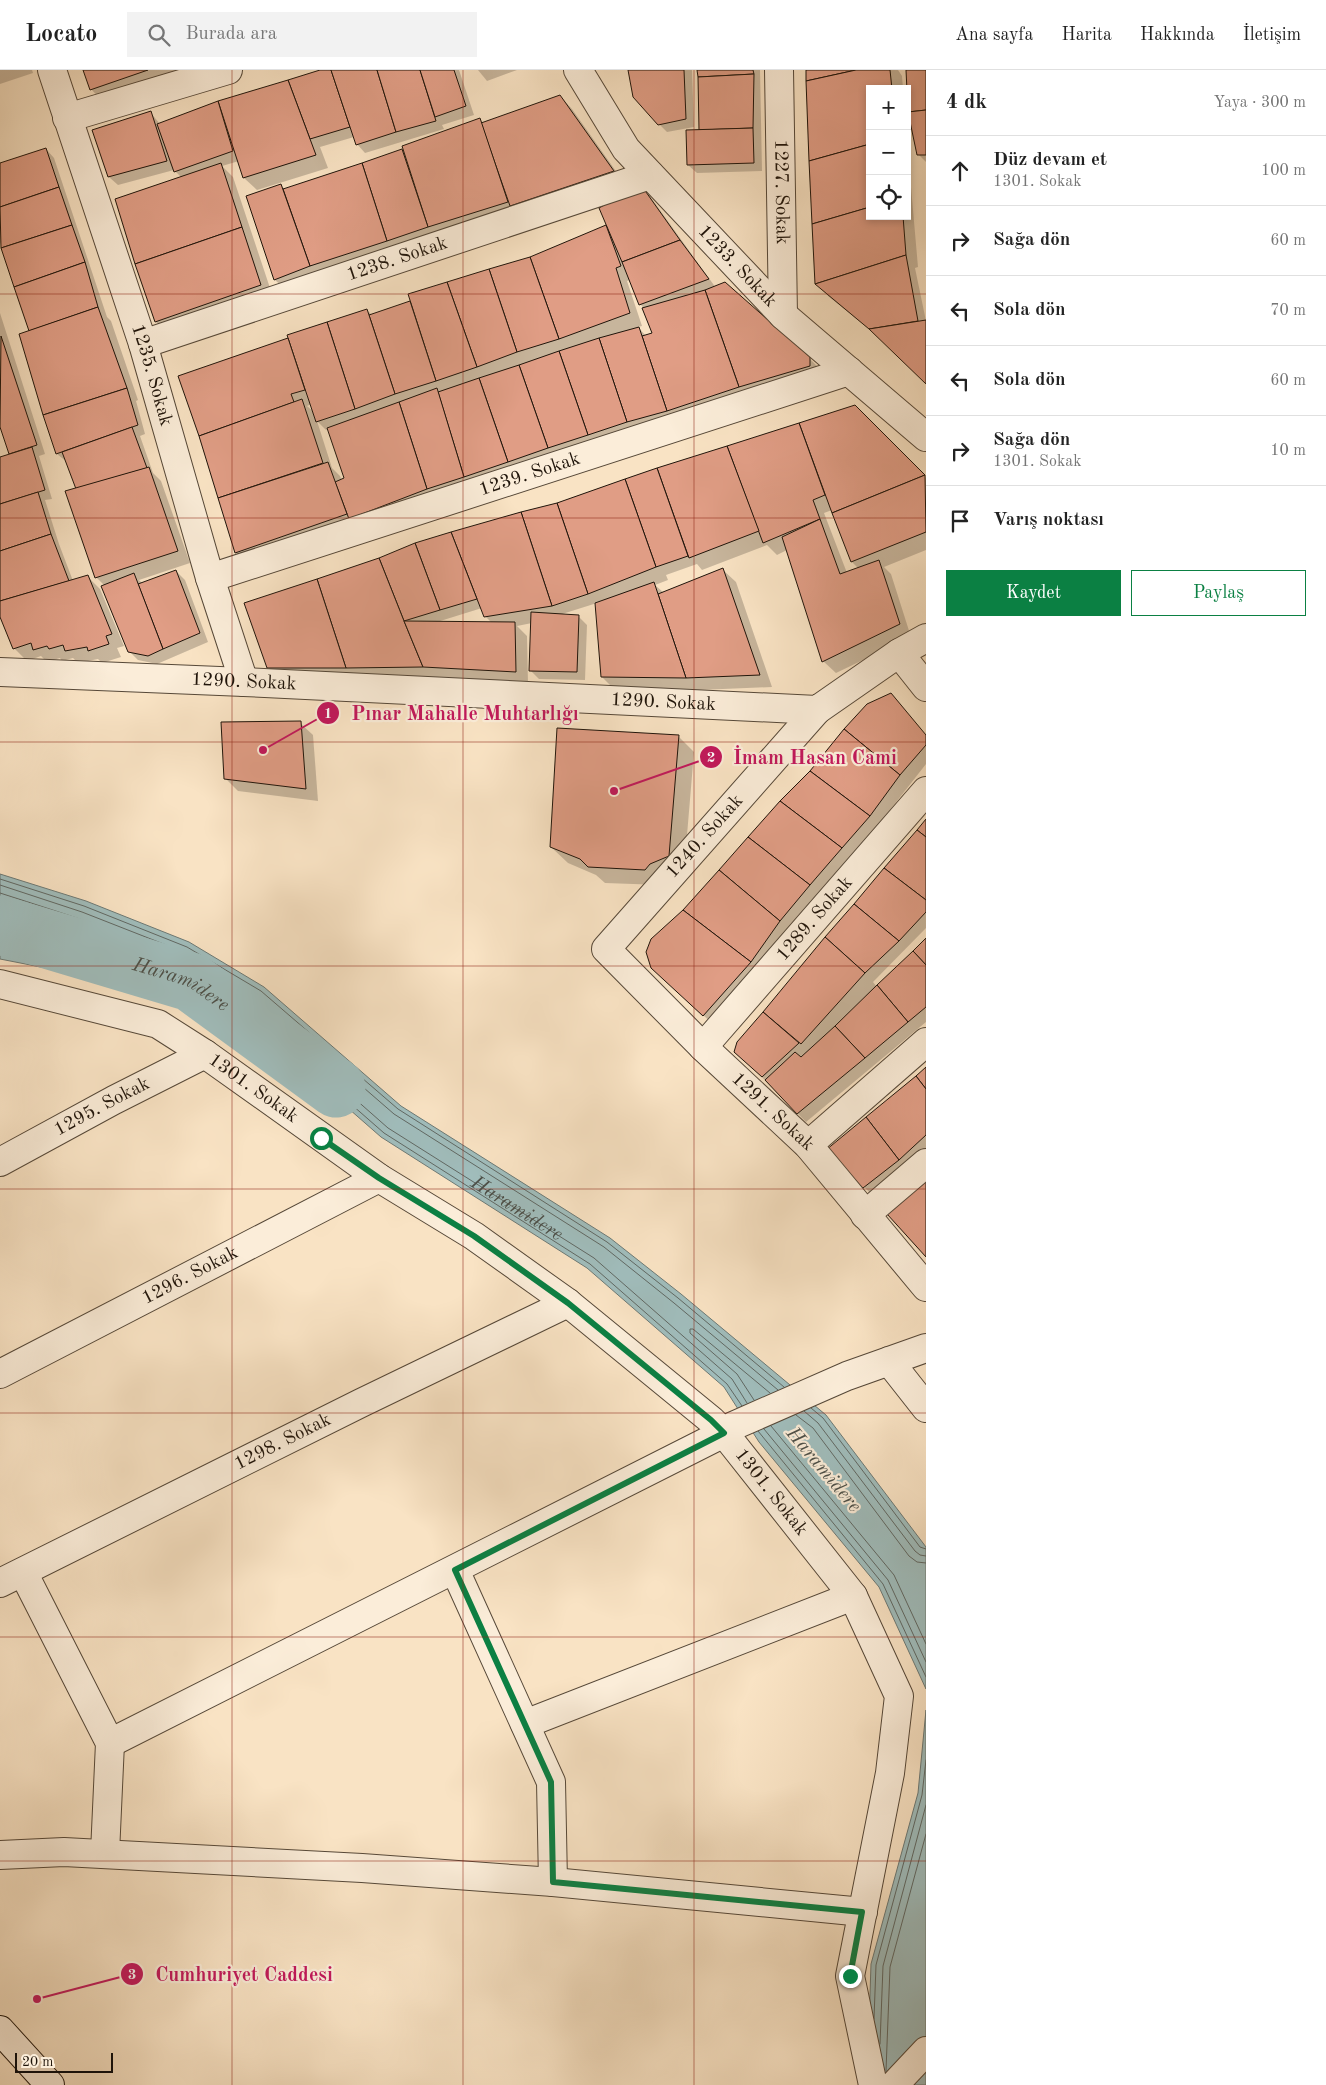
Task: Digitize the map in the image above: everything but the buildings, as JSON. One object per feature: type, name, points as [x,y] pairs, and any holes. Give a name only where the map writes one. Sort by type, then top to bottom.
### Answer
[{"type":"street","name":"1235. Sokak","points":[[52,70],[143,344],[210,578],[244,682]]},
{"type":"street","points":[[67,118],[228,70]]},
{"type":"street","name":"1233. Sokak","points":[[578,70],[594,82],[626,149],[650,175],[783,315],[926,437]]},
{"type":"street","name":"1227. Sokak","points":[[779,70],[783,315]]},
{"type":"street","name":"1238. Sokak","points":[[143,344],[650,175]]},
{"type":"street","name":"1239. Sokak","points":[[210,578],[849,371]]},
{"type":"street","name":"1240. Sokak","points":[[606,949],[817,710],[899,653],[926,638]]},
{"type":"street","points":[[899,653],[926,687]]},
{"type":"street","name":"1290. Sokak","points":[[0,672],[817,710]]},
{"type":"street","name":"1289. Sokak","points":[[703,1047],[926,791]]},
{"type":"street","name":"1291. Sokak","points":[[606,949],[703,1047],[808,1145],[926,1287]]},
{"type":"street","name":"1301. Sokak","points":[[0,984],[158,1024],[205,1054],[379,1178],[474,1236],[568,1303],[711,1420],[728,1430],[853,1596],[899,1696],[890,1774],[850,1976],[873,2085]]},
{"type":"street","points":[[808,1145],[926,1042]]},
{"type":"street","name":"1295. Sokak","points":[[0,1162],[114,1100],[205,1054]]},
{"type":"street","points":[[865,1215],[926,1163]]},
{"type":"street","name":"1296. Sokak","points":[[0,1374],[379,1178]]},
{"type":"street","name":"1298. Sokak","points":[[12,1578],[361,1403],[568,1303]]},
{"type":"street","points":[[110,1743],[455,1570],[728,1430],[847,1376],[926,1348]]},
{"type":"street","points":[[889,1361],[926,1408]]},
{"type":"street","points":[[455,1570],[551,1782],[553,1882]]},
{"type":"street","points":[[12,1578],[110,1743],[105,1853]]},
{"type":"street","points":[[525,1724],[853,1596]]},
{"type":"street","points":[[0,1855],[64,1852],[105,1853],[362,1868],[553,1882],[862,1912]]},
{"type":"street","points":[[0,2030],[50,2085]]},
{"type":"street","points":[[894,2085],[926,2051]]},
{"type":"water","points":[[0,874],[86,901],[189,942],[264,987],[401,1106],[610,1238],[681,1294],[826,1415],[926,1547],[926,1689],[879,1587],[759,1442],[724,1387],[587,1268],[381,1137],[229,1004],[0,959]]},
{"type":"water","points":[[926,1710],[926,2085],[867,2085],[871,1964],[918,1793]]},
{"type":"waterway","name":"Haramidere","points":[[0,925],[191,982],[336,1088]]},
{"type":"place","name":"Pınar Mahalle Muhtarlığı","points":[[263,750]]},
{"type":"place","name":"İmam Hasan Cami","points":[[614,791]]},
{"type":"place","name":"Cumhuriyet Caddesi","points":[[37,1999]]},
{"type":"route","points":[[321,1138],[379,1178],[474,1236],[568,1303],[711,1420],[724,1433],[455,1570],[551,1782],[553,1882],[862,1912],[850,1976]]}]
